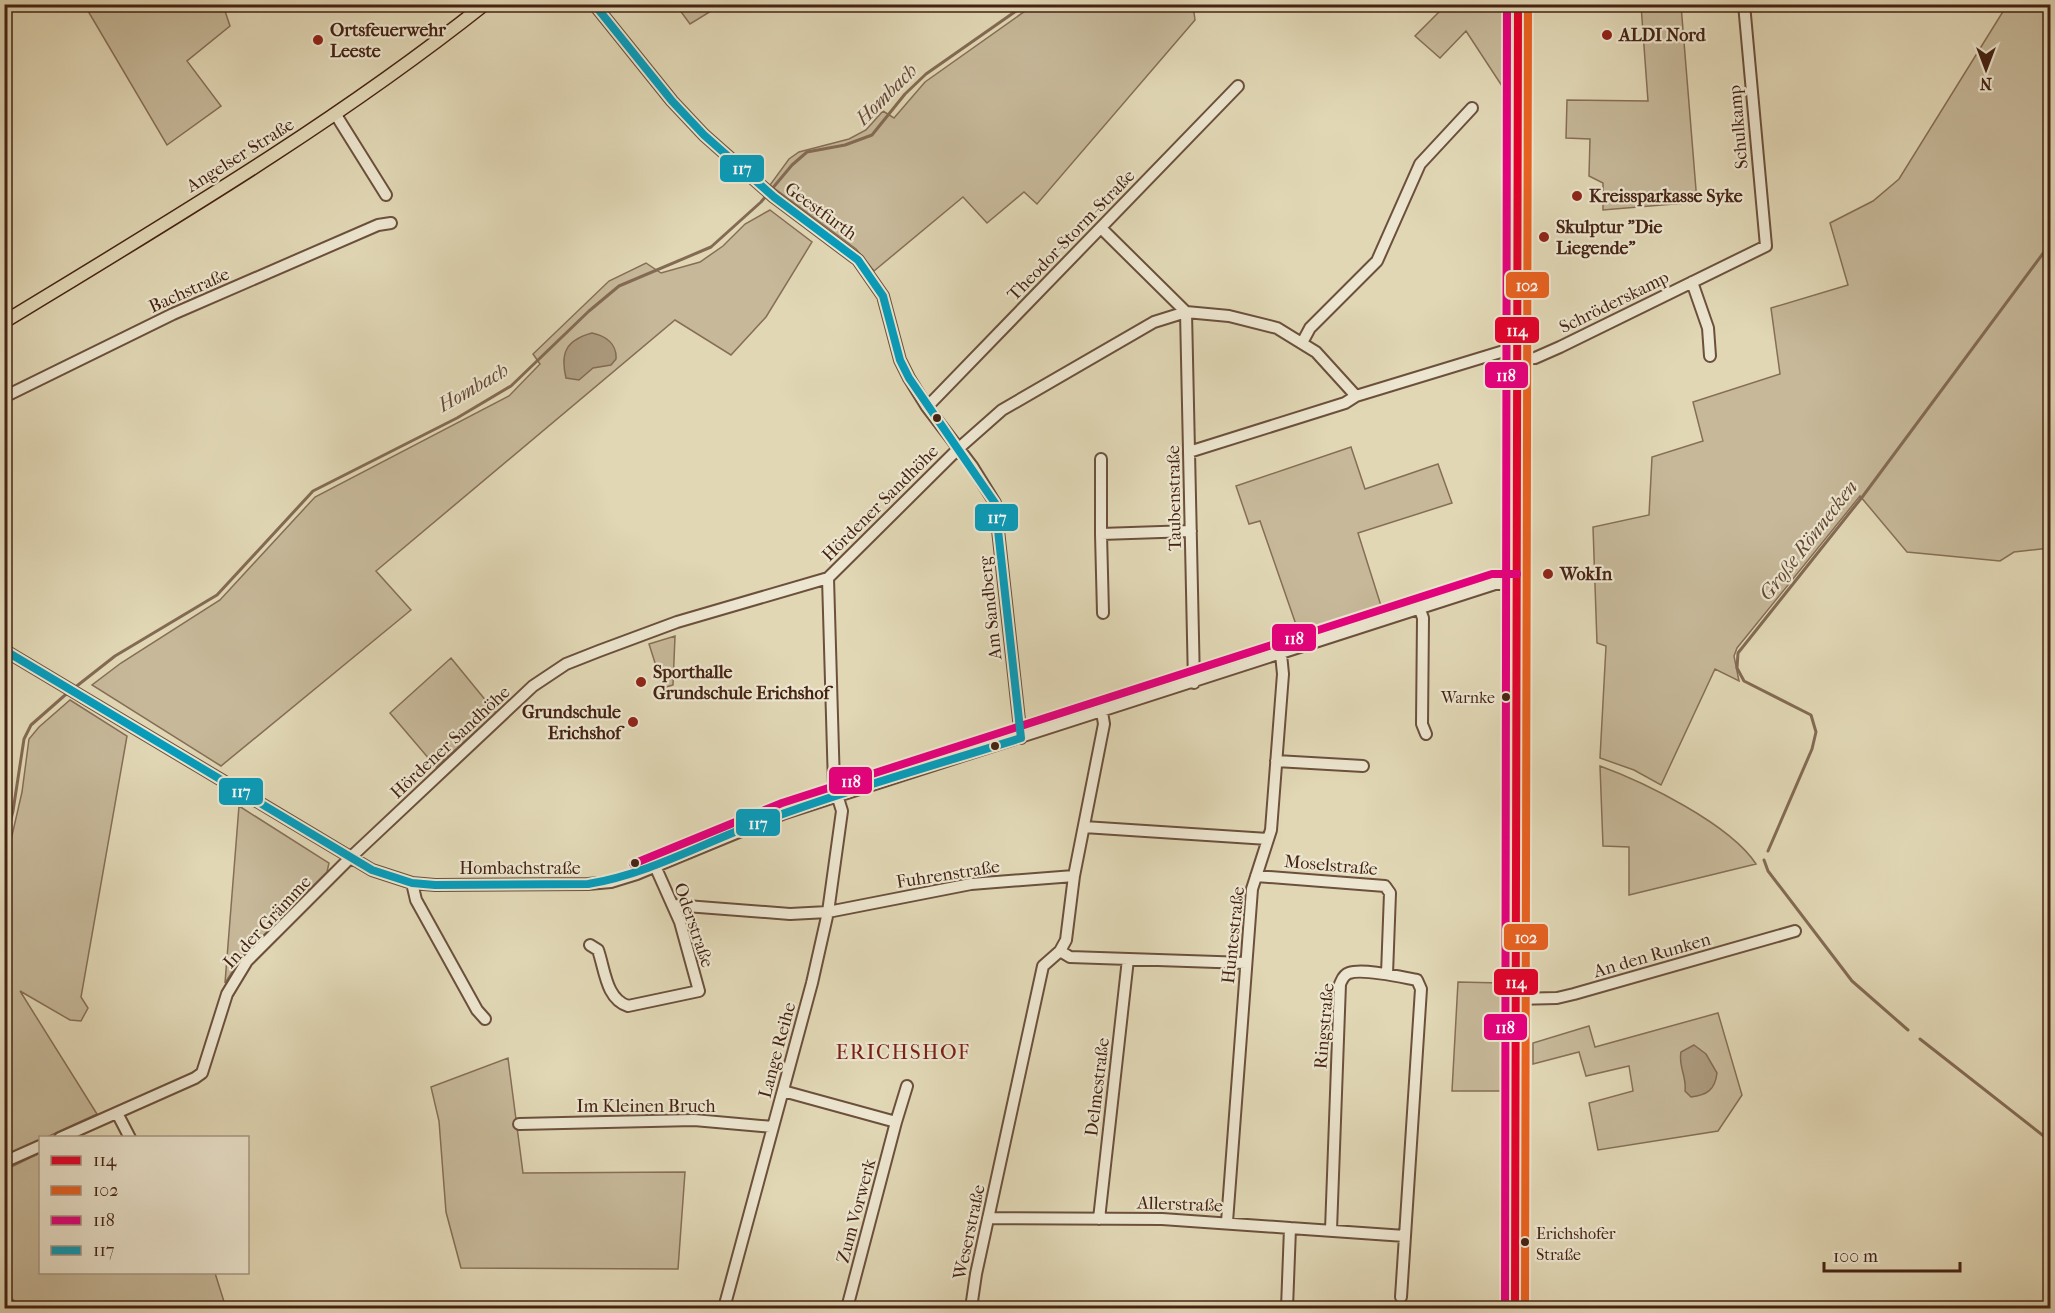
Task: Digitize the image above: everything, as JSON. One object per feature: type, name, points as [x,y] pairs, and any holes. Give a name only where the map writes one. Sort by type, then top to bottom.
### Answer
[{"type":"main road","name":"Angelser Straße","points":[[4,322],[336,115],[426,52],[485,4]]},
{"type":"main road","points":[[1515,1308],[1518,4]]},
{"type":"street","name":"Geestfurth","points":[[594,4],[672,101],[770,194],[829,236],[858,260],[868,272],[885,303],[900,360],[927,407],[959,448]]},
{"type":"street","name":"Schulkamp","points":[[1744,4],[1766,246]]},
{"type":"street","name":"Theodor-Storm-Straße","points":[[927,407],[1238,86]]},
{"type":"street","points":[[1303,341],[1310,328],[1377,261],[1420,164],[1472,108]]},
{"type":"street","points":[[336,115],[386,195]]},
{"type":"street","name":"Bachstraße","points":[[4,397],[173,314],[378,225],[391,223]]},
{"type":"street","points":[[1101,228],[1186,312]]},
{"type":"street","name":"Schröderskamp","points":[[1517,353],[1535,358],[1766,246]]},
{"type":"street","name":"Schröderskamp","points":[[1692,282],[1708,328],[1710,356]]},
{"type":"street","name":"Hördener Sandhöhe","points":[[350,858],[533,686],[566,664],[677,622],[828,578],[959,448],[1016,400],[1154,322],[1186,312],[1229,316],[1277,328],[1303,341],[1316,352],[1356,396]]},
{"type":"street","name":"Taubenstraße","points":[[1186,312],[1194,683]]},
{"type":"street","points":[[1189,452],[1345,403],[1356,396],[1517,353]]},
{"type":"street","name":"Am Sandberg","points":[[959,448],[995,503],[1021,738]]},
{"type":"street","points":[[1101,459],[1103,613]]},
{"type":"street","points":[[1101,534],[1191,531]]},
{"type":"street","name":"Lange Reihe","points":[[724,1308],[783,1091],[828,912],[842,811],[834,785],[828,578]]},
{"type":"street","name":"Hombachstraße","points":[[4,650],[372,870],[412,883],[435,885],[588,885],[611,882],[739,830],[838,796],[1496,584],[1517,584]]},
{"type":"street","points":[[1420,610],[1423,618],[1422,724],[1426,734]]},
{"type":"street","name":"Huntestraße","points":[[1227,1222],[1252,889],[1268,839],[1283,674],[1281,654]]},
{"type":"street","name":"Weserstraße","points":[[971,1308],[988,1218],[1043,966],[1060,951],[1066,940],[1074,876],[1104,724],[1102,712]]},
{"type":"street","points":[[1276,761],[1363,766]]},
{"type":"street","points":[[1084,827],[1268,839]]},
{"type":"street","name":"In der Grämme","points":[[62,1136],[202,1073],[227,994],[237,974],[350,858]]},
{"type":"street","name":"Oderstraße","points":[[590,945],[598,950],[613,998],[620,1003],[628,1006],[699,991],[673,905],[655,866]]},
{"type":"street","name":"Fuhrenstraße","points":[[673,905],[790,914],[828,912],[962,886],[1074,876]]},
{"type":"street","name":"Moselstraße","points":[[1256,876],[1385,886],[1390,892],[1387,974]]},
{"type":"street","points":[[412,883],[416,900],[477,1010],[485,1019]]},
{"type":"street","name":"An den Runken","points":[[1516,999],[1557,998],[1574,994],[1795,931]]},
{"type":"street","points":[[1060,951],[1070,957],[1245,963]]},
{"type":"street","name":"Delmestraße","points":[[1099,1219],[1128,959]]},
{"type":"street","name":"Ringstraße","points":[[1331,1230],[1340,984],[1343,976],[1350,972],[1387,974],[1417,980],[1421,990],[1401,1297]]},
{"type":"street","name":"Zum Vorwerk","points":[[848,1308],[907,1086]]},
{"type":"street","points":[[783,1091],[896,1122]]},
{"type":"street","points":[[117,1113],[129,1136]]},
{"type":"street","name":"Im Kleinen Bruch","points":[[519,1124],[694,1120],[773,1127]]},
{"type":"street","points":[[4,1162],[39,1146]]},
{"type":"street","name":"Allerstraße","points":[[988,1218],[1227,1222],[1290,1228]]},
{"type":"street","points":[[1287,1308],[1290,1228],[1405,1236]]},
{"type":"shaded area","points":[[1035,4],[1193,5],[1195,20],[1037,204],[1024,192],[987,223],[963,197],[874,271],[856,249],[770,185],[789,159],[799,152],[849,139],[866,130],[883,111],[894,118],[925,82]]},
{"type":"shaded area","points":[[1447,4],[1511,5],[1511,86],[1502,86],[1466,31],[1440,58],[1415,36]]},
{"type":"shaded area","points":[[99,5],[223,5],[230,26],[187,61],[221,106],[167,145],[88,11]]},
{"type":"shaded area","points":[[676,5],[721,5],[690,24]]},
{"type":"shaded area","points":[[1641,5],[1681,5],[1697,202],[1603,210],[1603,183],[1589,176],[1590,139],[1566,138],[1567,100],[1648,101]]},
{"type":"shaded area","points":[[2007,5],[2050,5],[2050,548],[2014,552],[2000,561],[1907,552],[1860,496],[1737,648],[1734,656],[1739,681],[1715,669],[1661,785],[1634,770],[1600,758],[1606,646],[1597,643],[1593,527],[1649,515],[1652,457],[1703,441],[1693,402],[1780,374],[1771,308],[1848,285],[1830,223],[1873,201],[1899,179]]},
{"type":"shaded area","points":[[770,210],[812,242],[766,317],[731,355],[675,320],[376,571],[411,610],[221,766],[92,685],[121,663],[220,600],[315,497],[509,396],[540,364],[533,354],[609,281],[646,263],[661,273],[700,262],[723,246],[745,224]]},
{"type":"shaded area","points":[[592,333],[602,336],[613,345],[616,359],[611,365],[593,368],[579,380],[566,378],[564,361],[567,349],[576,339]]},
{"type":"shaded area","points":[[1351,447],[1365,489],[1438,464],[1452,503],[1358,533],[1383,612],[1301,639],[1260,521],[1249,524],[1236,486]]},
{"type":"shaded area","points":[[675,636],[673,685],[663,688],[649,644]]},
{"type":"shaded area","points":[[451,658],[496,713],[436,767],[390,713]]},
{"type":"shaded area","points":[[70,700],[127,736],[81,997],[88,1008],[81,1021],[70,1020],[20,991],[97,1114],[49,1136],[39,1136],[39,1140],[5,1157],[5,866],[22,792],[29,739],[39,727]]},
{"type":"shaded area","points":[[1600,766],[1639,782],[1685,806],[1727,834],[1756,864],[1629,895],[1629,847],[1603,846]]},
{"type":"shaded area","points":[[239,806],[329,863],[327,872],[241,958],[225,983]]},
{"type":"shaded area","points":[[1458,982],[1502,983],[1501,1091],[1452,1091]]},
{"type":"shaded area","points":[[1718,1013],[1742,1095],[1718,1131],[1598,1150],[1589,1103],[1633,1091],[1629,1066],[1586,1076],[1579,1052],[1533,1064],[1533,1043],[1589,1026],[1595,1047]]},
{"type":"shaded area","points":[[1694,1045],[1706,1054],[1717,1073],[1709,1091],[1691,1097],[1685,1091],[1680,1057],[1681,1052]]},
{"type":"shaded area","points":[[508,1058],[523,1173],[685,1172],[678,1269],[461,1268],[446,1212],[439,1121],[431,1087]]},
{"type":"shaded area","points":[[39,1153],[39,1274],[215,1274],[226,1308],[22,1308],[5,1292],[5,1170]]},
{"type":"waterway","name":"Hombach","points":[[4,848],[13,811],[24,739],[31,725],[64,696],[115,656],[217,595],[313,491],[457,418],[511,386],[589,311],[619,286],[711,247],[761,202],[792,165],[807,152],[845,145],[872,135],[905,94],[926,74],[1026,4]]},
{"type":"waterway","name":"Große Rönnecken","points":[[1768,851],[1812,749],[1816,732],[1811,715],[1744,681],[1737,668],[1738,653],[1863,496],[2050,244]]},
{"type":"waterway","name":"Große Rönnecken","points":[[1764,860],[1768,871],[1852,981],[1908,1030]]},
{"type":"waterway","name":"Große Rönnecken","points":[[1920,1039],[2050,1141]]},
{"type":"transit line","name":"117","points":[[594,4],[672,101],[704,135],[774,197],[858,260],[883,296],[900,360],[909,378],[995,503],[1021,738]]},
{"type":"transit line","name":"118","points":[[1505,1308],[1507,4]]},
{"type":"transit line","name":"114","points":[[1515,1308],[1518,4]]},
{"type":"transit line","name":"102","points":[[1525,1308],[1528,4]]},
{"type":"transit line","name":"118","points":[[633,864],[782,803],[1492,574],[1517,574]]},
{"type":"transit line","name":"117","points":[[4,650],[372,870],[412,883],[435,885],[588,884],[610,879],[652,866],[788,812],[1021,738]]},
{"type":"place","name":"ALDI Nord","points":[[1607,35]]},
{"type":"place","name":"Ortsfeuerwehr Leeste","points":[[318,40]]},
{"type":"place","name":"Kreissparkasse Syke","points":[[1577,196]]},
{"type":"place","name":"Skulptur \"Die Liegende\"","points":[[1544,237]]},
{"type":"place","name":"WokIn","points":[[1548,574]]},
{"type":"place","name":"Sporthalle Grundschule Erichshof","points":[[641,682]]},
{"type":"place","name":"Warnke","points":[[1506,697]]},
{"type":"place","name":"Grundschule Erichshof","points":[[633,722]]},
{"type":"place","name":"Erichshofer Straße","points":[[1525,1242]]},
{"type":"district","name":"ERICHSHOF","points":[[903,1052]]}]
